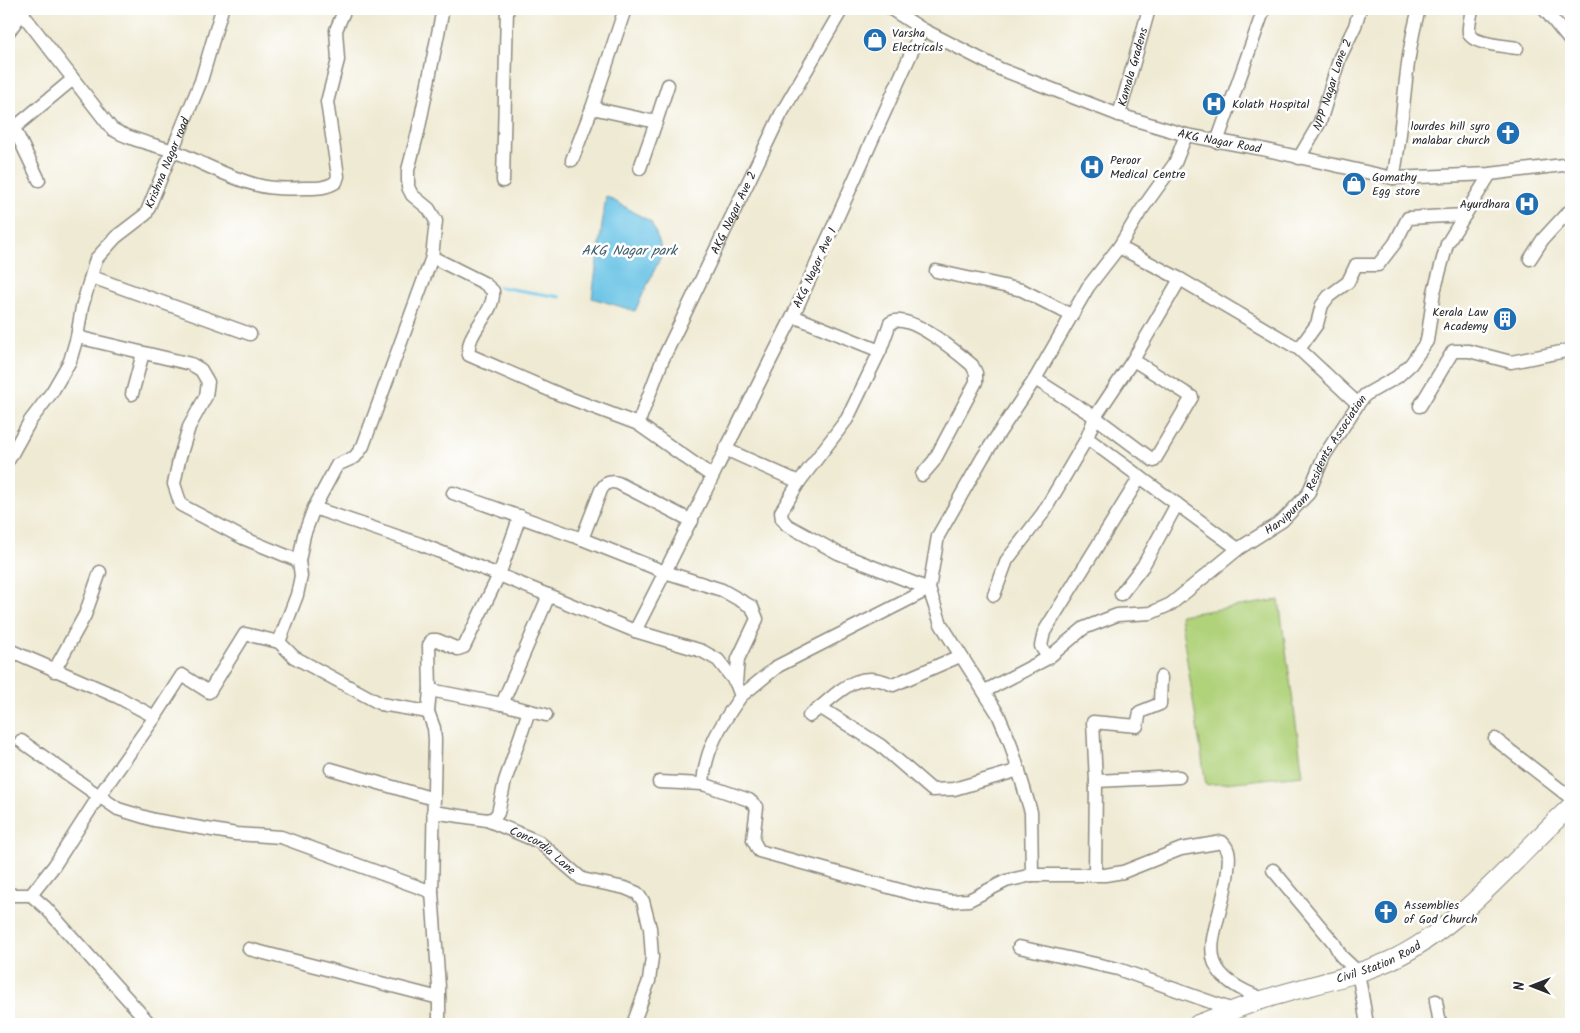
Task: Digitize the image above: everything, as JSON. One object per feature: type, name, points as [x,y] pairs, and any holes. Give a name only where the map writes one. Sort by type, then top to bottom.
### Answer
[{"type":"main road","name":"Civil Station Road","points":[[1198,1024],[1264,999],[1358,972],[1390,960],[1424,940],[1470,904],[1571,806]]},
{"type":"street","name":"Krishna Nagar road","points":[[9,459],[13,439],[62,376],[70,362],[77,337],[82,307],[96,259],[102,251],[146,214],[201,81],[222,9]]},
{"type":"street","points":[[9,31],[23,11],[112,129],[134,141],[171,151],[258,186],[282,189],[323,188],[336,182],[338,170],[328,94],[338,60],[336,30],[345,9]]},
{"type":"street","points":[[279,642],[297,595],[301,576],[299,560],[304,535],[314,508],[337,465],[355,457],[363,446],[432,258],[436,221],[429,209],[412,195],[408,187],[408,170],[418,132],[443,9]]},
{"type":"street","points":[[503,180],[507,9]]},
{"type":"street","points":[[572,160],[592,108],[625,9]]},
{"type":"street","name":"AKG Nagar Ave 2","points":[[638,424],[662,361],[781,114],[842,9]]},
{"type":"street","points":[[1217,142],[1264,9]]},
{"type":"street","name":"NPP Nagar Lane 2","points":[[1299,158],[1320,122],[1340,57],[1355,26],[1360,9]]},
{"type":"street","points":[[1393,178],[1402,133],[1413,30],[1419,9]]},
{"type":"street","points":[[1472,9],[1469,32],[1471,38],[1477,41],[1517,48]]},
{"type":"street","points":[[1544,9],[1571,42]]},
{"type":"street","name":"AKG Nagar Road","points":[[898,11],[922,29],[1000,69],[1118,115],[1186,135],[1262,149],[1393,178],[1490,174],[1571,164]]},
{"type":"street","name":"Kamala Gradens","points":[[1118,115],[1146,12]]},
{"type":"street","name":"AKG Nagar Ave 1","points":[[880,351],[793,316],[922,29]]},
{"type":"street","points":[[38,180],[14,128],[73,79]]},
{"type":"street","points":[[640,168],[668,86]]},
{"type":"street","points":[[592,108],[656,122]]},
{"type":"street","points":[[1032,875],[1031,812],[1019,770],[998,714],[941,624],[929,589],[938,536],[1003,424],[1035,379],[1088,287],[1119,247],[1140,212],[1175,163],[1186,135]]},
{"type":"street","name":"Harvipuram Residents Association","points":[[985,691],[1048,658],[1084,628],[1117,615],[1151,613],[1171,604],[1238,549],[1282,521],[1308,494],[1324,456],[1365,394],[1397,377],[1411,364],[1427,341],[1434,292],[1447,244],[1490,174]]},
{"type":"street","points":[[1530,259],[1566,213],[1571,211]]},
{"type":"street","points":[[1299,349],[1317,324],[1322,305],[1329,296],[1348,282],[1356,265],[1378,265],[1408,218],[1465,214]]},
{"type":"street","points":[[1119,247],[1180,279],[1299,349],[1358,404]]},
{"type":"street","points":[[432,258],[484,283],[492,291],[490,305],[468,343],[469,355],[561,395],[638,424],[712,476]]},
{"type":"street","points":[[936,271],[1022,290],[1071,315]]},
{"type":"street","points":[[92,277],[250,334]]},
{"type":"street","points":[[994,595],[1006,560],[1043,513],[1087,438],[1096,417],[1133,360],[1180,279]]},
{"type":"street","points":[[635,631],[692,521],[725,449],[793,316]]},
{"type":"street","points":[[922,475],[934,461],[976,382],[976,372],[972,365],[911,322],[898,320],[890,323],[880,351],[847,419],[799,482],[781,512],[782,520],[787,525],[838,552],[929,589]]},
{"type":"street","points":[[77,337],[191,364],[201,370],[208,382],[206,396],[189,427],[174,484],[181,505],[243,538],[299,560]]},
{"type":"street","points":[[1420,406],[1453,351],[1469,351],[1511,362],[1571,350]]},
{"type":"street","points":[[132,394],[143,352]]},
{"type":"street","points":[[1035,379],[1096,417],[1154,461],[1192,397],[1133,360]]},
{"type":"street","points":[[1087,438],[1238,549]]},
{"type":"street","points":[[725,449],[799,482]]},
{"type":"street","points":[[1048,658],[1041,646],[1044,632],[1140,478]]},
{"type":"street","points":[[582,540],[601,490],[607,483],[612,482],[618,483],[692,521]]},
{"type":"street","points":[[453,493],[520,516],[666,572],[722,590],[752,607],[757,619],[738,659],[736,683]]},
{"type":"street","points":[[1121,594],[1143,566],[1177,504]]},
{"type":"street","points":[[314,508],[420,544],[499,574],[635,631],[702,652],[718,660],[736,683],[741,696]]},
{"type":"street","points":[[439,1024],[432,892],[435,740],[434,728],[428,712],[430,690],[429,645],[432,640],[437,640],[458,649],[464,647],[499,574],[520,516]]},
{"type":"street","points":[[54,670],[85,615],[100,572]]},
{"type":"street","points":[[703,784],[705,763],[716,732],[741,696],[778,666],[929,589]]},
{"type":"street","points":[[502,704],[549,595]]},
{"type":"street","points":[[31,895],[54,866],[99,796],[182,675],[209,692],[245,634],[279,642],[294,656],[382,704],[428,712]]},
{"type":"street","points":[[9,650],[116,696],[155,717]]},
{"type":"street","points":[[809,716],[844,687],[867,678],[880,679],[893,685],[960,656]]},
{"type":"street","points":[[1096,875],[1096,781],[1093,722],[1138,726],[1140,712],[1160,704],[1161,678]]},
{"type":"street","points":[[430,690],[546,715]]},
{"type":"street","points":[[821,708],[880,745],[932,790],[954,789],[1019,770]]},
{"type":"street","points":[[487,820],[494,818],[498,813],[506,781],[529,711]]},
{"type":"street","points":[[1495,739],[1571,798]]},
{"type":"street","points":[[22,741],[118,809],[154,820],[236,834],[281,838],[432,892]]},
{"type":"street","name":"Concordia Lane","points":[[331,769],[434,805],[487,820],[539,842],[582,879],[625,888],[637,893],[643,901],[650,928],[652,957],[649,981],[633,1024]]},
{"type":"street","points":[[1096,781],[1179,777]]},
{"type":"street","points":[[659,782],[703,784],[749,800],[757,807],[753,840],[758,851],[925,897],[951,901],[969,900],[1006,881],[1032,875],[1096,875],[1123,872],[1181,849],[1222,842],[1229,850],[1229,856],[1227,883],[1213,937],[1214,967],[1221,975],[1245,992],[1264,999]]},
{"type":"street","points":[[1273,870],[1334,943],[1341,956],[1358,972],[1367,1024]]},
{"type":"street","points":[[9,894],[31,895],[46,908],[150,1024]]},
{"type":"street","points":[[1019,947],[1118,969],[1233,1010]]},
{"type":"street","points":[[249,949],[439,998]]},
{"type":"street","points":[[1436,1001],[1440,1024]]},
{"type":"green space","points":[[1279,600],[1303,775],[1206,785],[1180,615]]},
{"type":"water","name":"AKG Nagar park","points":[[606,196],[651,222],[659,241],[662,254],[635,311],[592,298]]},
{"type":"waterway","points":[[499,287],[560,297]]},
{"type":"place","name":"Varsha Electricals","points":[[875,40]]},
{"type":"place","name":"Kolath Hospital","points":[[1214,104]]},
{"type":"place","name":"lourdes hill syro malabar church","points":[[1508,133]]},
{"type":"place","name":"Peroor Medical Centre","points":[[1092,167]]},
{"type":"place","name":"Gomathy Egg store","points":[[1354,184]]},
{"type":"place","name":"Ayurdhara","points":[[1527,204]]},
{"type":"place","name":"Kerala Law Academy","points":[[1505,319]]},
{"type":"place","name":"Assemblies of God Church","points":[[1386,912]]}]
